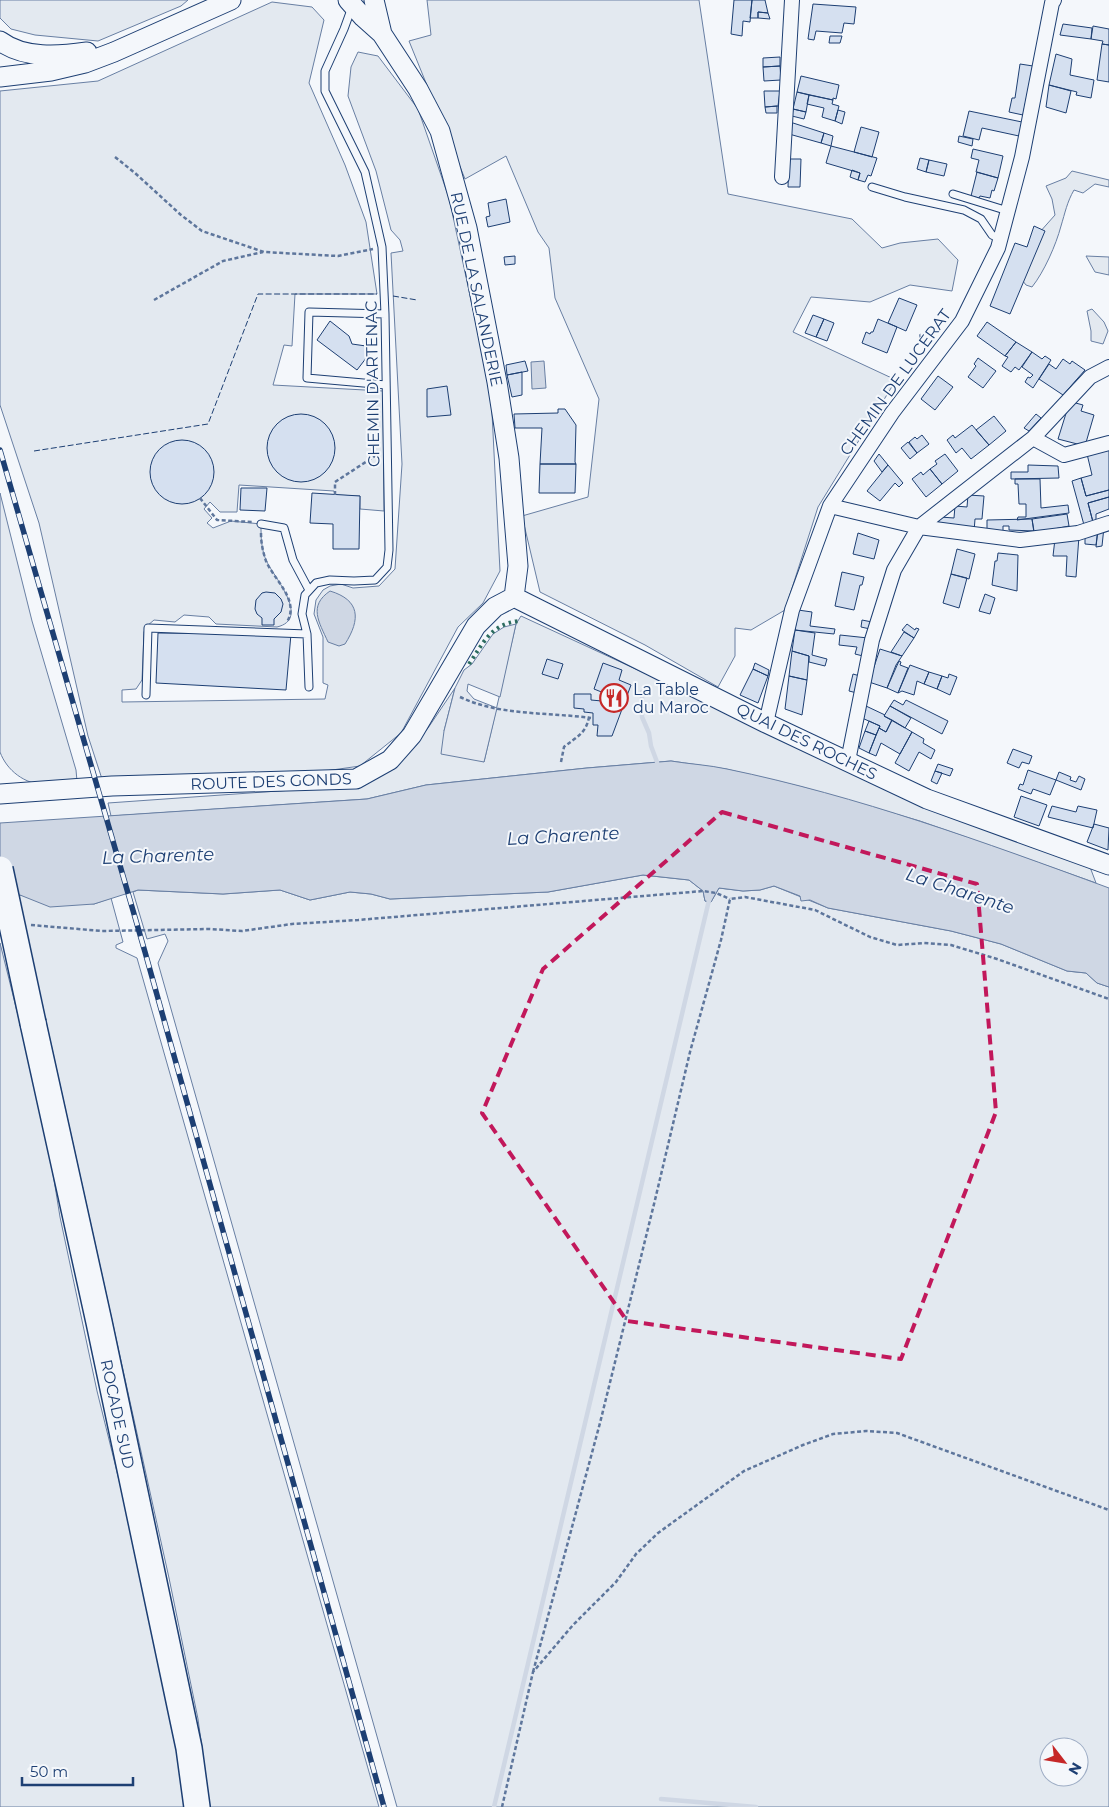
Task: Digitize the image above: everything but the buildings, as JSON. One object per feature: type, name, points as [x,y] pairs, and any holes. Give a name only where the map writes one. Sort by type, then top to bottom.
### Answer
[{"type":"highway","name":"ROCADE SUD","points":[[0,869],[189,1748],[197,1807]]},
{"type":"street","points":[[0,77],[51,71],[85,63],[231,0]]},
{"type":"street","points":[[782,177],[792,0]]},
{"type":"street","name":"CHEMIN DE LUCÉRAT","points":[[766,723],[792,610],[830,506],[892,413],[962,321],[998,248],[1022,157],[1054,0]]},
{"type":"street","name":"RUE DE LA SALANDERIE","points":[[362,6],[418,89],[440,131],[467,228],[498,382],[509,458],[518,566],[514,597]]},
{"type":"street","points":[[0,41],[21,51],[52,55],[99,51],[142,40]]},
{"type":"street","points":[[848,762],[872,640],[894,570],[919,527],[1033,438],[1090,377],[1109,368]]},
{"type":"street","points":[[1033,438],[1064,455],[1109,443]]},
{"type":"street","points":[[830,506],[919,527],[1020,540],[1078,533],[1109,523]]},
{"type":"street","name":"QUAI DES ROCHES","points":[[514,597],[766,723],[927,799],[1109,865]]},
{"type":"street","name":"ROUTE DES GONDS","points":[[0,794],[112,786],[356,779],[390,760],[412,735],[476,626],[495,607],[514,597]]},
{"type":"lane","points":[[344,30],[362,6]]},
{"type":"lane","name":"CHEMIN D'ARTENAC","points":[[309,590],[316,583],[330,580],[354,582],[375,580],[387,567],[389,550],[382,247],[365,172],[326,90],[325,71],[344,30],[362,6]]},
{"type":"lane","points":[[872,187],[905,197],[964,210],[981,219],[992,235],[1000,239]]},
{"type":"lane","points":[[953,194],[1008,211]]},
{"type":"lane","points":[[385,314],[308,312],[307,378],[386,385]]},
{"type":"lane","points":[[260,524],[284,528],[293,560],[309,590],[305,595],[302,614],[307,634],[309,687]]},
{"type":"lane","points":[[146,695],[148,628],[307,634]]},
{"type":"lane","points":[[0,787],[48,791]]},
{"type":"path","points":[[114,157],[135,173],[181,215],[202,230],[264,252]]},
{"type":"path","points":[[154,300],[223,261],[264,252],[338,256],[382,247]]},
{"type":"path","points":[[334,494],[335,482],[387,448]]},
{"type":"path","points":[[200,498],[218,520],[260,524],[261,544],[267,563],[284,589],[291,609],[285,633]]},
{"type":"path","points":[[460,697],[476,705],[492,709],[590,717],[587,727],[583,732],[564,747],[561,762]]},
{"type":"path","points":[[28,925],[102,931],[210,929],[242,931],[292,924],[704,891],[716,893],[730,899],[745,897],[815,910],[870,937],[897,945],[924,943],[951,945],[997,959],[1109,999]]},
{"type":"path","points":[[502,1807],[533,1672],[600,1423],[690,1052],[721,940],[730,899]]},
{"type":"path","points":[[533,1672],[573,1625],[616,1582],[636,1554],[658,1533],[744,1471],[802,1445],[833,1434],[866,1431],[897,1433],[1109,1510]]},
{"type":"highlighted area","points":[[722,812],[977,884],[996,1112],[901,1359],[627,1321],[482,1113],[543,969]]},
{"type":"shaded area","points":[[0,0],[188,0],[181,6],[98,41],[35,35],[11,29],[0,18]]},
{"type":"shaded area","points":[[427,0],[699,0],[728,194],[852,219],[882,248],[900,243],[938,239],[958,260],[952,291],[910,285],[870,302],[811,297],[793,332],[896,380],[818,507],[785,610],[751,630],[735,628],[735,656],[718,687],[645,645],[540,592],[522,516],[588,497],[599,399],[555,298],[549,248],[538,232],[506,156],[465,179],[409,41],[431,35]]},
{"type":"shaded area","points":[[272,2],[312,7],[324,20],[309,83],[345,165],[366,222],[377,294],[295,294],[292,346],[284,345],[273,385],[383,391],[384,511],[360,509],[360,496],[335,495],[334,491],[239,485],[237,512],[220,512],[210,502],[204,509],[212,518],[207,523],[213,528],[231,521],[261,524],[265,557],[287,597],[291,607],[291,616],[287,623],[277,627],[216,624],[209,617],[184,615],[175,622],[154,620],[147,626],[144,632],[142,680],[136,689],[122,690],[122,702],[325,699],[328,685],[323,683],[323,637],[314,614],[316,600],[323,590],[330,586],[341,584],[353,588],[379,586],[395,569],[402,464],[391,253],[403,251],[400,240],[391,230],[376,171],[348,96],[351,67],[358,52],[378,56],[418,109],[449,198],[491,393],[500,571],[483,603],[458,627],[401,733],[360,766],[325,771],[102,779],[88,736],[39,523],[0,405],[0,91],[98,81]]},
{"type":"shaded area","points":[[1072,171],[1109,180],[1109,187],[1095,184],[1083,193],[1074,190],[1045,266],[1032,287],[1026,285],[1019,276],[1039,233],[1055,215],[1052,199],[1046,186],[1066,178]]},
{"type":"shaded area","points":[[1086,256],[1109,257],[1109,275],[1095,272]]},
{"type":"shaded area","points":[[1092,309],[1104,322],[1108,331],[1103,344],[1091,341],[1087,311]]},
{"type":"shaded area","points":[[0,493],[32,621],[76,770],[77,781],[49,785],[31,782],[12,771],[0,752]]},
{"type":"shaded area","points":[[521,616],[757,725],[1090,867],[1096,883],[920,821],[802,787],[726,769],[671,761],[426,785],[367,799],[111,816],[108,803],[335,787],[398,763],[428,728],[455,688],[444,731],[484,762],[516,624]]},
{"type":"shaded area","points":[[516,624],[500,697],[468,684],[467,691],[474,699],[497,708],[484,762],[441,754],[444,731],[455,688],[464,670],[472,664],[493,634],[504,627]]},
{"type":"shaded area","points":[[643,875],[689,880],[703,891],[705,901],[711,902],[719,888],[743,891],[760,890],[774,886],[828,908],[951,931],[1001,944],[1067,971],[1086,973],[1097,983],[1109,987],[1109,1807],[397,1807],[158,963],[168,941],[165,934],[147,939],[133,892],[138,890],[223,894],[280,890],[310,900],[350,892],[371,894],[390,899],[548,892]]},
{"type":"shaded area","points":[[18,895],[94,904],[111,898],[123,942],[116,945],[116,948],[137,958],[379,1807],[210,1807],[198,1719],[169,1578]]},
{"type":"shaded area","points":[[0,943],[45,1124],[60,1217],[97,1391],[140,1565],[173,1729],[185,1807],[0,1807]]},
{"type":"water","points":[[544,361],[546,388],[532,389],[531,362]]},
{"type":"water","points":[[330,591],[347,600],[355,611],[354,626],[350,635],[345,644],[339,646],[328,642],[317,615],[319,602]]},
{"type":"water","name":"La Charente","points":[[671,761],[720,768],[776,780],[872,806],[968,837],[1109,888],[1109,987],[1097,983],[1086,973],[1067,971],[1001,944],[951,931],[828,908],[810,900],[801,901],[800,896],[774,886],[760,890],[743,891],[719,888],[711,902],[705,901],[703,891],[689,880],[643,875],[548,892],[390,899],[371,894],[350,892],[310,900],[280,890],[223,894],[138,890],[94,904],[50,907],[20,895],[0,900],[0,823],[367,799],[426,785]]},
{"type":"waterway","points":[[642,692],[642,717],[649,733],[651,746],[657,762]]},
{"type":"waterway","points":[[494,1807],[710,896]]},
{"type":"waterway","points":[[661,1799],[756,1807]]},
{"type":"railway","points":[[0,450],[145,952],[384,1807]]},
{"type":"hedge","points":[[469,664],[489,635],[501,626],[519,621]]},
{"type":"fence","points":[[34,451],[208,424],[258,294],[377,294]]},
{"type":"fence","points":[[393,296],[417,300]]},
{"type":"place","name":"La Table du Maroc","points":[[614,698]]}]
